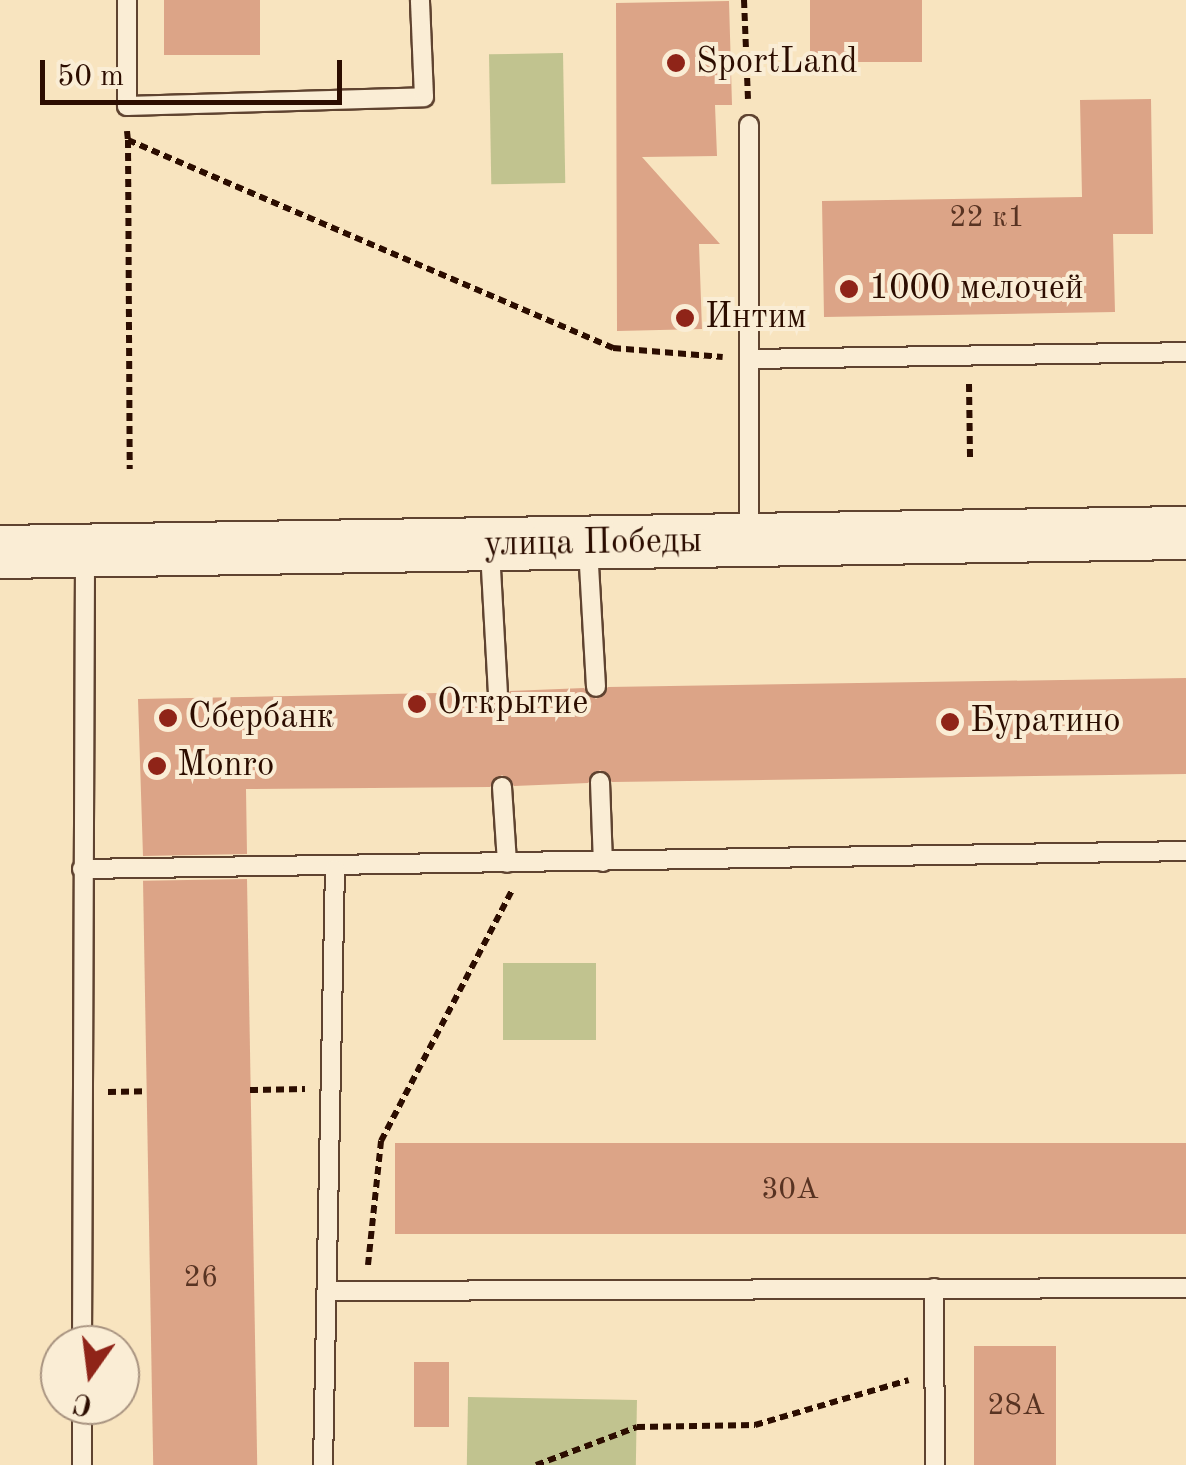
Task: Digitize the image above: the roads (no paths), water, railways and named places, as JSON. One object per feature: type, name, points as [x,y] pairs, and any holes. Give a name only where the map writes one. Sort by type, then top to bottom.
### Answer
[{"type":"main road","name":"улица Победы","points":[[0,552],[1186,533]]},
{"type":"lane","points":[[127,0],[127,106],[424,97],[420,0]]},
{"type":"lane","points":[[749,125],[749,542]]},
{"type":"lane","points":[[749,360],[1186,352]]},
{"type":"lane","points":[[588,544],[596,688]]},
{"type":"lane","points":[[490,545],[498,692]]},
{"type":"lane","points":[[82,1325],[86,548]]},
{"type":"lane","points":[[600,782],[603,862]]},
{"type":"lane","points":[[502,787],[507,863]]},
{"type":"lane","points":[[82,868],[335,868],[1186,852]]},
{"type":"lane","points":[[323,1465],[335,868]]},
{"type":"lane","points":[[934,1288],[935,1465]]},
{"type":"lane","points":[[327,1291],[1186,1288]]},
{"type":"lane","points":[[82,1425],[82,1465]]},
{"type":"place","name":"SportLand","points":[[676,63]]},
{"type":"place","name":"1000 мелочей","points":[[849,289]]},
{"type":"place","name":"Интим","points":[[685,318]]},
{"type":"place","name":"Открытие","points":[[417,704]]},
{"type":"place","name":"Сбербанк","points":[[168,718]]},
{"type":"place","name":"Буратино","points":[[950,722]]},
{"type":"place","name":"Monro","points":[[157,766]]}]
